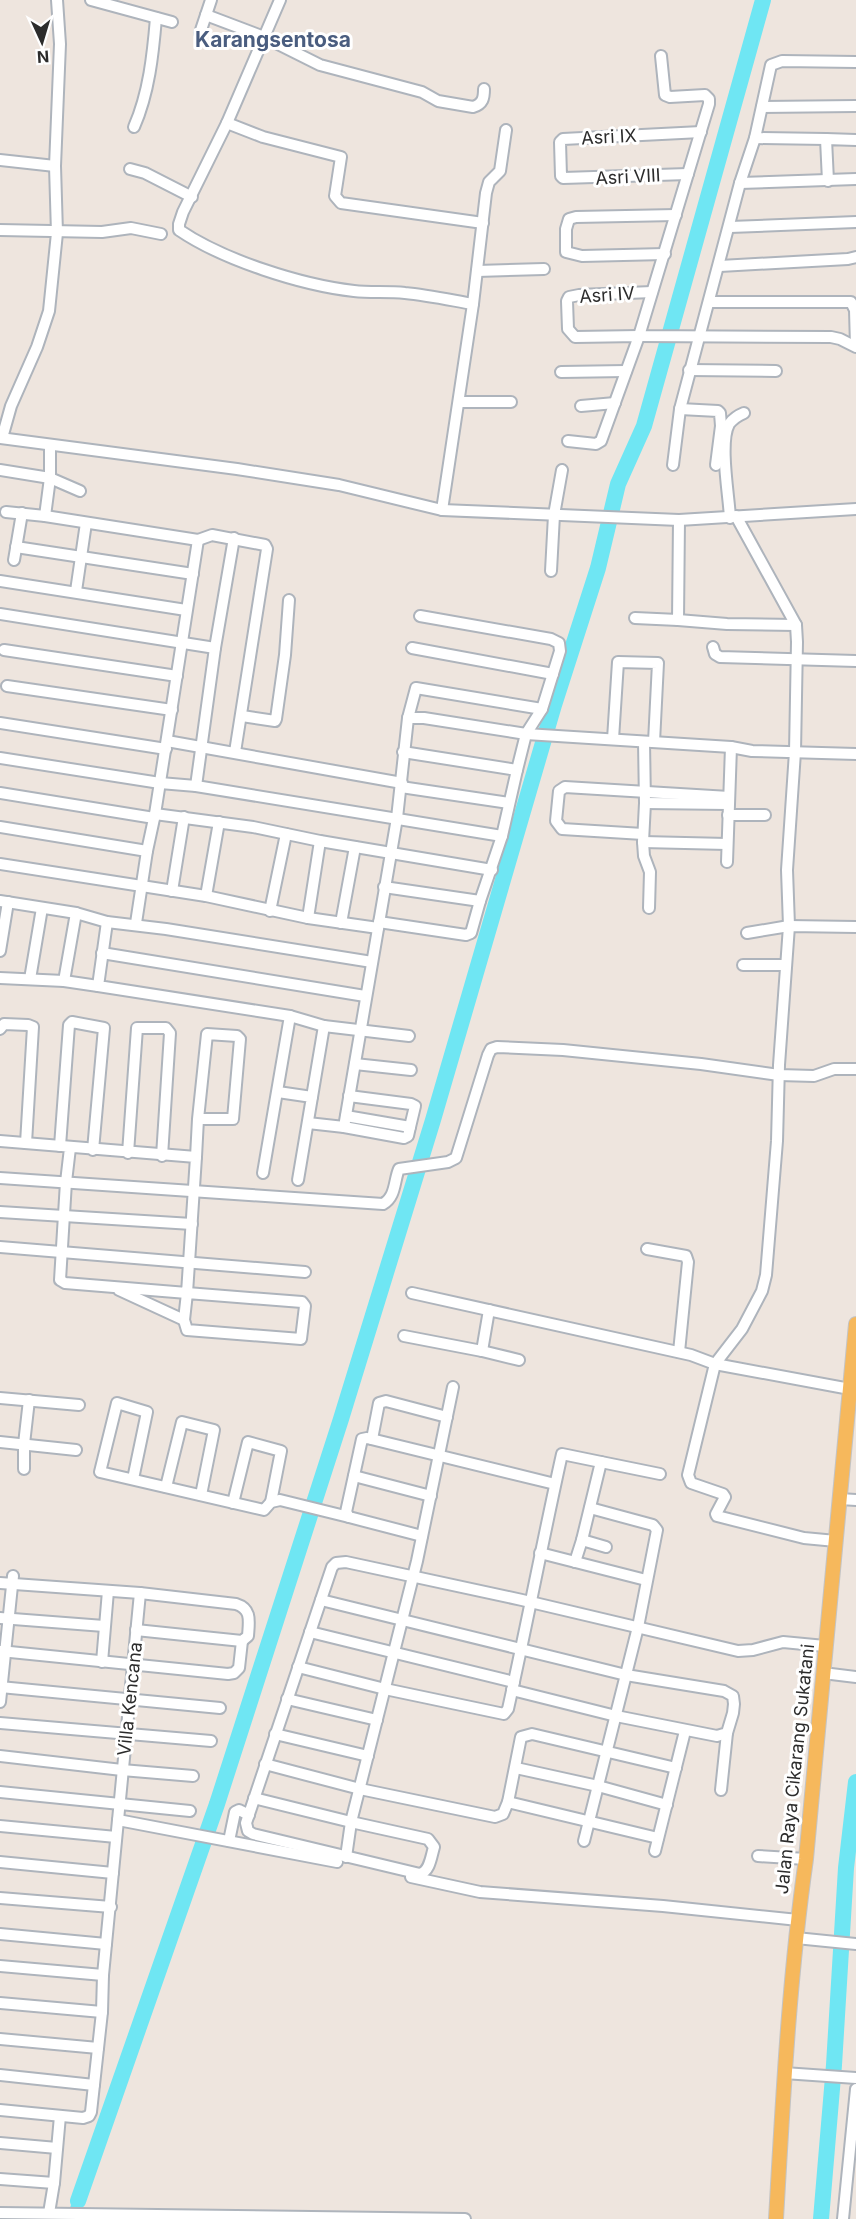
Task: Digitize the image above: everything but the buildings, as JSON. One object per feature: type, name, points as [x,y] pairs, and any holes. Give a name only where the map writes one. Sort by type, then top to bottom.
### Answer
[{"type":"main road","name":"Jalan Raya Cikarang Sukatani","points":[[776,2219],[784,2073],[796,1938],[806,1859],[856,1324]]},
{"type":"street","points":[[57,0],[60,44],[55,166],[57,233],[49,311],[44,329],[11,406],[1,438],[226,467],[339,485],[442,510],[679,520],[856,509]]},
{"type":"street","points":[[91,0],[172,22]]},
{"type":"street","points":[[200,33],[211,0]]},
{"type":"street","points":[[280,0],[227,123],[181,218],[180,230],[211,248],[250,264],[310,283],[354,291],[405,292],[473,304]]},
{"type":"street","points":[[206,15],[264,37],[320,65],[422,92],[438,102],[473,107],[479,105],[484,99],[484,89]]},
{"type":"street","points":[[134,127],[141,111],[153,50],[156,18]]},
{"type":"street","points":[[568,441],[596,444],[601,441],[639,336],[701,132],[709,99],[705,95],[670,97],[665,95],[662,56]]},
{"type":"street","points":[[673,465],[680,409],[689,370],[755,138],[771,65],[775,62],[856,62]]},
{"type":"street","points":[[762,107],[856,106]]},
{"type":"street","points":[[227,123],[263,137],[341,157],[336,196],[341,203],[483,223]]},
{"type":"street","points":[[442,510],[473,304],[486,193],[489,182],[500,171],[506,130]]},
{"type":"street","name":"Asri IX","points":[[568,179],[561,176],[559,149],[563,139],[701,132]]},
{"type":"street","points":[[755,138],[856,140]]},
{"type":"street","points":[[826,140],[828,182]]},
{"type":"street","points":[[0,160],[55,166]]},
{"type":"street","points":[[130,169],[145,173],[192,197]]},
{"type":"street","name":"Asri VIII","points":[[568,179],[688,174]]},
{"type":"street","points":[[741,183],[828,182],[856,179]]},
{"type":"street","points":[[665,254],[571,255],[566,252],[566,230],[569,219],[676,215]]},
{"type":"street","points":[[730,227],[856,222]]},
{"type":"street","points":[[0,230],[57,233],[108,232],[134,228],[161,234]]},
{"type":"street","points":[[720,266],[856,257]]},
{"type":"street","points":[[477,271],[544,269]]},
{"type":"street","name":"Asri IV","points":[[639,336],[575,337],[568,329],[567,301],[569,297],[652,292]]},
{"type":"street","points":[[639,336],[831,337],[856,346],[855,310],[851,302],[710,302]]},
{"type":"street","points":[[689,370],[776,371]]},
{"type":"street","points":[[561,372],[627,371]]},
{"type":"street","points":[[459,402],[511,402]]},
{"type":"street","points":[[581,406],[615,403]]},
{"type":"street","points":[[680,409],[720,413],[721,426],[716,465]]},
{"type":"street","points":[[744,413],[730,424],[724,442],[733,517],[796,625],[798,660],[795,752],[787,870],[789,927],[777,1141],[766,1275],[762,1291],[742,1329],[715,1364],[688,1479],[691,1483],[723,1494],[717,1516],[804,1538],[836,1541]]},
{"type":"street","points":[[45,516],[50,478],[50,445]]},
{"type":"street","points":[[0,470],[50,478],[80,491]]},
{"type":"street","points":[[551,571],[554,515],[562,470]]},
{"type":"street","points":[[6,512],[198,540],[212,535],[265,545],[267,549],[235,752]]},
{"type":"street","points":[[14,560],[22,513]]},
{"type":"street","points":[[678,620],[679,520]]},
{"type":"street","points":[[76,591],[86,523]]},
{"type":"street","points":[[196,786],[215,648],[234,538]]},
{"type":"street","points":[[138,925],[136,923],[141,886],[155,816],[198,540]]},
{"type":"street","points":[[16,547],[193,574]]},
{"type":"street","points":[[0,581],[76,591],[186,610]]},
{"type":"street","points":[[242,716],[275,721],[276,719],[285,655],[289,600]]},
{"type":"street","points":[[0,614],[215,648]]},
{"type":"street","points":[[0,864],[206,896],[270,911],[340,923],[466,935],[471,933],[502,836],[517,770],[542,709],[560,651],[559,643],[551,639],[420,616]]},
{"type":"street","points":[[635,618],[727,624],[796,625]]},
{"type":"street","points":[[713,647],[720,657],[856,661]]},
{"type":"street","points":[[412,648],[553,674]]},
{"type":"street","points":[[4,650],[177,676]]},
{"type":"street","points":[[613,739],[618,662],[658,663],[649,742],[643,838],[644,856],[650,872],[649,908]]},
{"type":"street","points":[[7,686],[172,710]]},
{"type":"street","points":[[345,1121],[397,818],[408,718],[416,688],[542,709]]},
{"type":"street","points":[[408,718],[424,718],[531,734],[731,747],[752,751],[856,754]]},
{"type":"street","points":[[0,723],[166,745],[201,746],[509,803]]},
{"type":"street","points":[[727,862],[731,747]]},
{"type":"street","points":[[403,753],[517,770]]},
{"type":"street","points":[[0,758],[160,783],[196,786],[502,836]]},
{"type":"street","points":[[727,844],[565,830],[558,825],[555,813],[559,791],[565,787],[645,798],[728,805],[765,815]]},
{"type":"street","points":[[0,793],[155,816],[219,822],[492,870]]},
{"type":"street","points":[[172,891],[184,817]]},
{"type":"street","points":[[206,896],[219,822]]},
{"type":"street","points":[[0,827],[147,850]]},
{"type":"street","points":[[270,911],[285,834]]},
{"type":"street","points":[[308,918],[320,841]]},
{"type":"street","points":[[340,923],[355,847]]},
{"type":"street","points":[[384,887],[480,901]]},
{"type":"street","points":[[0,951],[4,901],[76,913],[107,922],[372,962]]},
{"type":"street","points":[[30,979],[42,908]]},
{"type":"street","points":[[64,981],[76,913]]},
{"type":"street","points":[[98,986],[107,922]]},
{"type":"street","points":[[747,933],[789,927],[856,927]]},
{"type":"street","points":[[102,953],[365,996]]},
{"type":"street","points":[[743,965],[786,965]]},
{"type":"street","points":[[0,978],[64,981],[290,1016],[324,1026],[409,1036]]},
{"type":"street","points":[[263,1173],[290,1016]]},
{"type":"street","points":[[93,1150],[104,1028],[72,1022],[69,1025],[66,1182],[59,1277],[62,1282],[188,1293],[302,1302],[305,1306],[301,1339],[185,1328],[184,1320],[188,1293],[198,1119],[207,1034],[237,1036],[240,1039],[233,1119],[198,1119]]},
{"type":"street","points":[[0,1029],[4,1024],[33,1027],[26,1143]]},
{"type":"street","points":[[298,1180],[324,1026]]},
{"type":"street","points":[[128,1153],[137,1028],[166,1028],[170,1033],[162,1156]]},
{"type":"street","points":[[0,1178],[383,1204],[391,1196],[401,1167],[448,1162],[456,1158],[488,1054],[491,1049],[498,1047],[563,1050],[779,1075],[814,1076],[834,1069],[856,1069]]},
{"type":"street","points":[[355,1064],[411,1070]]},
{"type":"street","points":[[278,1092],[312,1097]]},
{"type":"street","points":[[308,1123],[345,1121],[410,1127],[415,1106],[349,1096]]},
{"type":"street","points":[[0,1142],[196,1157]]},
{"type":"street","points":[[0,1212],[192,1224]]},
{"type":"street","points":[[0,1247],[305,1272]]},
{"type":"street","points":[[647,1249],[686,1256],[688,1262],[679,1353]]},
{"type":"street","points":[[110,1286],[184,1320]]},
{"type":"street","points":[[412,1293],[679,1353],[715,1364],[850,1389]]},
{"type":"street","points":[[482,1352],[489,1310]]},
{"type":"street","points":[[404,1336],[519,1360]]},
{"type":"street","points":[[346,1857],[351,1822],[413,1576],[453,1387]]},
{"type":"street","points":[[0,1398],[79,1405]]},
{"type":"street","points":[[24,1469],[24,1444],[29,1400]]},
{"type":"street","points":[[372,1439],[379,1403],[386,1401],[447,1417]]},
{"type":"street","points":[[133,1479],[147,1412],[117,1403],[100,1472],[264,1510],[272,1502],[280,1500],[422,1536]]},
{"type":"street","points":[[166,1487],[182,1422],[214,1430],[201,1496]]},
{"type":"street","points":[[349,1517],[346,1512],[362,1439],[372,1439],[555,1484]]},
{"type":"street","points":[[0,1442],[76,1450]]},
{"type":"street","points":[[233,1503],[248,1442],[281,1451],[272,1502]]},
{"type":"street","points":[[298,1667],[385,1689],[504,1713],[508,1709],[532,1602],[540,1553],[562,1454],[660,1474]]},
{"type":"street","points":[[574,1562],[582,1540],[601,1462]]},
{"type":"street","points":[[354,1476],[431,1496]]},
{"type":"street","points":[[840,1499],[856,1500]]},
{"type":"street","points":[[584,1841],[638,1628],[657,1530],[656,1527],[590,1509]]},
{"type":"street","points":[[582,1540],[606,1547]]},
{"type":"street","points":[[540,1553],[646,1580]]},
{"type":"street","points":[[254,1798],[428,1839],[434,1847],[428,1867],[420,1874],[248,1831],[246,1823],[249,1815],[254,1798],[265,1764],[332,1567],[336,1563],[346,1562],[532,1602],[738,1651],[753,1650],[783,1642],[825,1646]]},
{"type":"street","points":[[0,1702],[4,1618],[13,1580]]},
{"type":"street","points":[[0,1583],[13,1580],[241,1605],[249,1616],[248,1636],[242,1641],[239,1668],[234,1673],[3,1651]]},
{"type":"street","points":[[102,1662],[108,1591]]},
{"type":"street","name":"Villa Kencana","points":[[0,2110],[83,2118],[89,2116],[102,2012],[102,1975],[111,1907],[140,1593]]},
{"type":"street","points":[[321,1600],[626,1675],[723,1691],[733,1696],[734,1704],[727,1733],[721,1790]]},
{"type":"street","points":[[4,1618],[104,1626]]},
{"type":"street","points":[[136,1630],[242,1641]]},
{"type":"street","points":[[310,1632],[394,1652],[616,1716],[717,1736],[727,1733]]},
{"type":"street","points":[[823,1673],[856,1677]]},
{"type":"street","points":[[1,1687],[220,1708]]},
{"type":"street","points":[[287,1699],[377,1720]]},
{"type":"street","points":[[0,1724],[211,1741]]},
{"type":"street","points":[[655,1851],[685,1731]]},
{"type":"street","points":[[275,1734],[368,1756]]},
{"type":"street","points":[[265,1764],[360,1789],[495,1817],[503,1815],[508,1802],[521,1737],[525,1735],[532,1734],[676,1768]]},
{"type":"street","points":[[0,1756],[193,1776]]},
{"type":"street","points":[[516,1768],[598,1786],[667,1805]]},
{"type":"street","points":[[0,1792],[190,1812]]},
{"type":"street","points":[[508,1802],[658,1838]]},
{"type":"street","points":[[228,1841],[235,1812],[239,1810],[249,1815]]},
{"type":"street","points":[[118,1820],[480,1892],[675,1907],[798,1920]]},
{"type":"street","points":[[0,1826],[116,1837]]},
{"type":"street","points":[[758,1856],[806,1859]]},
{"type":"street","points":[[0,1862],[113,1872]]},
{"type":"street","points":[[0,1898],[111,1907]]},
{"type":"street","points":[[0,1934],[106,1944]]},
{"type":"street","points":[[796,1938],[856,1944]]},
{"type":"street","points":[[0,1966],[102,1975]]},
{"type":"street","points":[[0,2003],[102,2012]]},
{"type":"street","points":[[0,2038],[98,2048]]},
{"type":"street","points":[[784,2073],[856,2078]]},
{"type":"street","points":[[0,2074],[94,2085]]},
{"type":"street","points":[[843,2219],[850,2204],[856,2089]]},
{"type":"street","points":[[49,2213],[60,2116]]},
{"type":"street","points":[[0,2143],[57,2148]]},
{"type":"street","points":[[0,2179],[54,2183]]},
{"type":"street","points":[[0,2213],[465,2219]]},
{"type":"water","points":[[80,2180],[89,2182],[75,2219],[66,2219]]},
{"type":"waterway","points":[[78,2201],[217,1804],[341,1419],[433,1120],[554,705],[598,568],[618,484],[644,426],[763,0]]},
{"type":"waterway","points":[[821,2219],[834,2065],[846,1868],[856,1782]]},
{"type":"district","name":"Karangsentosa","points":[[273,40]]}]
